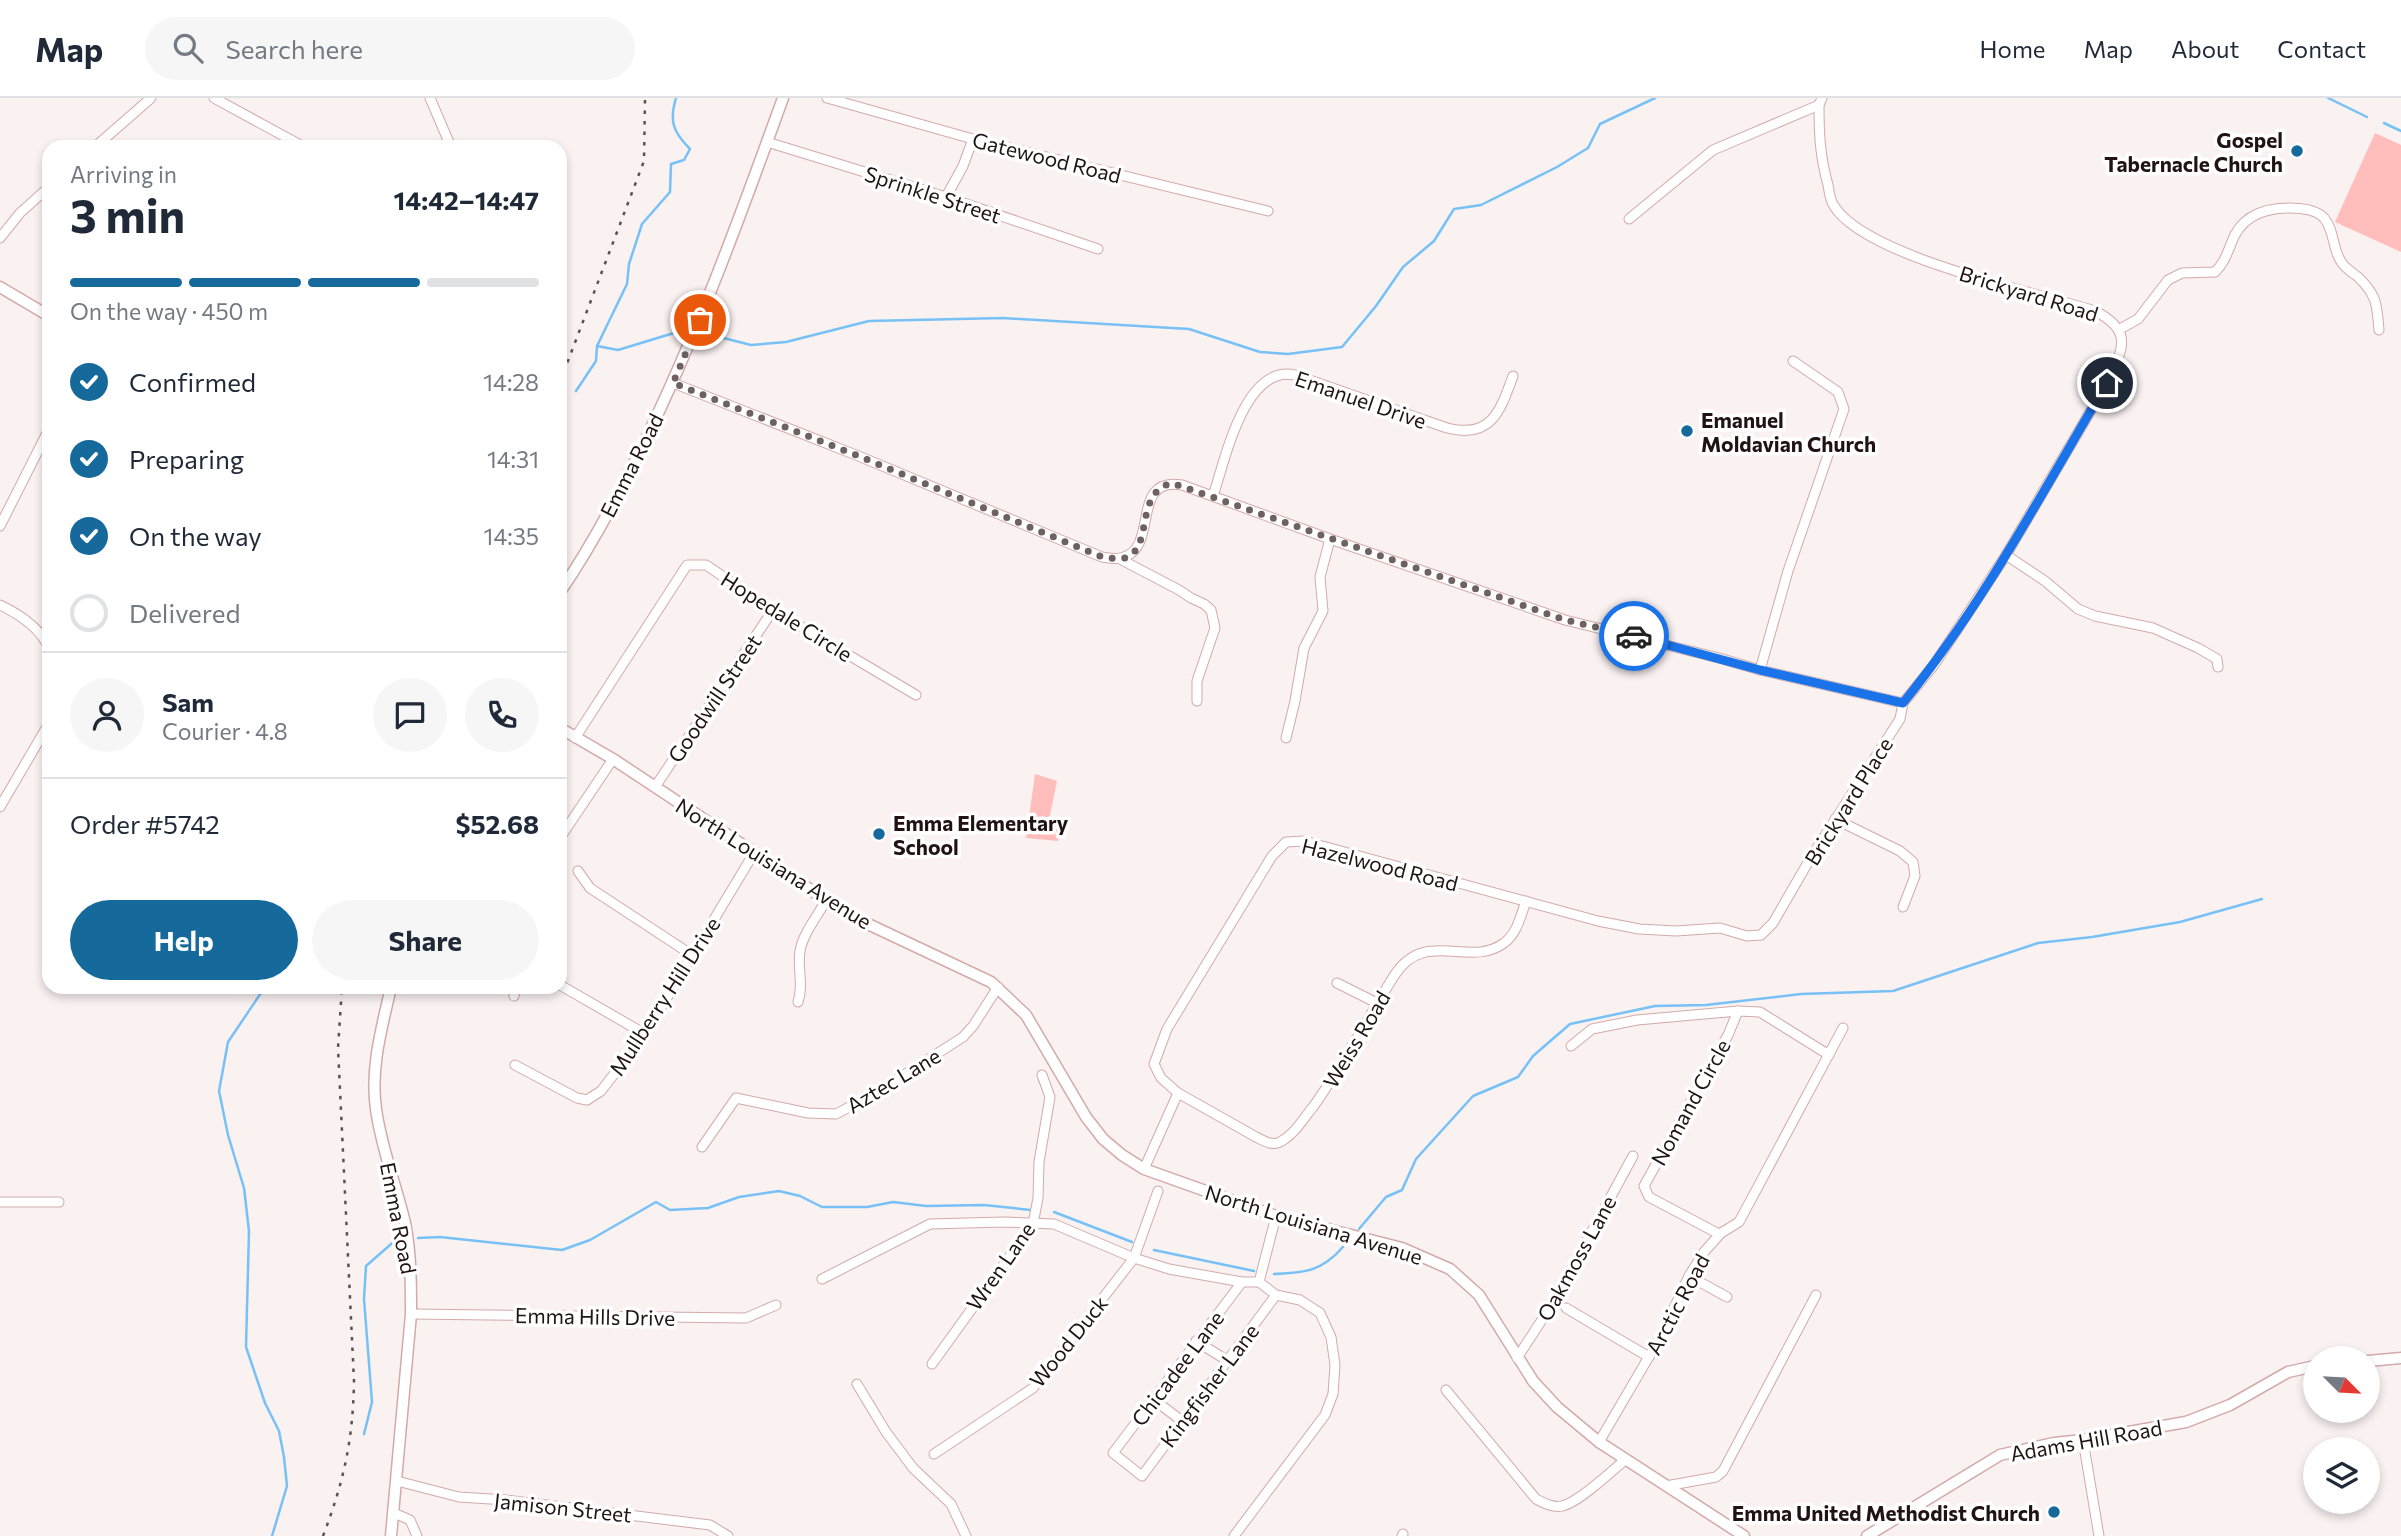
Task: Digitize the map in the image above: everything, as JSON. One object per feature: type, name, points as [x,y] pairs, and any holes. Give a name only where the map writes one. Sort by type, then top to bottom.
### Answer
[{"type":"street","points":[[103,140],[151,98]]},
{"type":"street","points":[[214,98],[291,140]]},
{"type":"street","points":[[430,98],[449,140]]},
{"type":"street","name":"Emma Road","points":[[567,580],[621,490],[673,383],[700,320],[783,98]]},
{"type":"street","name":"Gatewood Road","points":[[827,98],[973,139],[1268,211]]},
{"type":"street","points":[[1629,219],[1713,150],[1820,102]]},
{"type":"street","name":"Brickyard Road","points":[[1820,102],[1820,156],[1833,205],[1851,225],[1878,241],[1924,261],[2095,311],[2110,318],[2120,329],[2122,345],[2107,383],[2006,555],[1934,665],[1903,703]]},
{"type":"street","points":[[946,197],[963,166],[973,139]]},
{"type":"street","name":"Sprinkle Street","points":[[767,142],[946,197],[1098,248]]},
{"type":"street","points":[[0,238],[20,213],[42,193]]},
{"type":"street","points":[[2120,329],[2138,319],[2168,280],[2182,273],[2215,272],[2224,263],[2238,227],[2254,214],[2270,209],[2293,208],[2308,209],[2324,218],[2341,263],[2371,290],[2377,304],[2379,330]]},
{"type":"street","points":[[0,287],[42,312]]},
{"type":"street","points":[[1760,670],[1788,571],[1844,409],[1838,392],[1793,361]]},
{"type":"street","name":"Emanuel Drive","points":[[1213,496],[1243,408],[1263,385],[1278,375],[1295,375],[1464,432],[1481,428],[1493,418],[1503,403],[1513,376]]},
{"type":"street","points":[[673,383],[1102,557],[1121,559],[1205,604],[1211,610],[1215,628],[1197,681],[1197,701]]},
{"type":"street","points":[[0,526],[42,443]]},
{"type":"street","points":[[1121,559],[1132,554],[1139,544],[1149,500],[1163,485],[1172,483],[1565,620],[1903,703]]},
{"type":"street","points":[[1286,738],[1304,648],[1323,611],[1320,577],[1330,539]]},
{"type":"street","points":[[2006,555],[2045,581],[2078,609],[2095,616],[2153,628],[2217,659],[2218,667]]},
{"type":"street","name":"Hopedale Circle","points":[[575,738],[687,565],[706,565],[773,610],[916,695]]},
{"type":"street","points":[[0,605],[16,612],[42,635]]},
{"type":"street","name":"Goodwill Street","points":[[655,788],[773,610]]},
{"type":"street","name":"Brickyard Place","points":[[1787,897],[1900,719],[1903,703]]},
{"type":"street","name":"North Louisiana Avenue","points":[[567,733],[612,759],[826,900],[870,925],[967,969],[998,987],[1026,1015],[1086,1117],[1103,1139],[1144,1169],[1276,1216],[1402,1248],[1439,1262],[1479,1295],[1533,1381],[1557,1407],[1599,1442],[1744,1536]]},
{"type":"street","points":[[0,807],[42,736]]},
{"type":"street","points":[[567,827],[612,759]]},
{"type":"street","points":[[1835,819],[1900,851],[1913,862],[1915,876],[1903,907]]},
{"type":"street","name":"Hazelwood Road","points":[[1178,1093],[1161,1078],[1154,1064],[1167,1029],[1272,856],[1286,842],[1304,841],[1598,921],[1639,929],[1676,931],[1720,928],[1747,936],[1760,935],[1773,923],[1787,897]]},
{"type":"street","name":"Mullberry Hill Drive","points":[[515,1065],[577,1098],[587,1100],[601,1091],[645,1034],[754,853]]},
{"type":"street","points":[[578,871],[590,888],[692,955]]},
{"type":"street","points":[[798,1002],[803,988],[800,978],[800,948],[826,900]]},
{"type":"street","name":"Weiss Road","points":[[1178,1093],[1256,1137],[1269,1143],[1279,1143],[1295,1130],[1325,1090],[1401,964],[1425,950],[1485,952],[1505,943],[1515,929],[1526,901]]},
{"type":"street","points":[[1337,983],[1377,1003]]},
{"type":"street","name":"Aztec Lane","points":[[702,1147],[738,1098],[777,1108],[828,1115],[852,1107],[963,1037],[998,987]]},
{"type":"street","points":[[567,989],[645,1034]]},
{"type":"street","name":"Emma Road","points":[[389,994],[378,1045],[374,1080],[376,1109],[405,1224],[411,1279],[411,1314],[391,1536]]},
{"type":"street","points":[[1571,1046],[1592,1029],[1637,1020],[1738,1011],[1760,1012],[1829,1055]]},
{"type":"street","name":"Nomand Circle","points":[[1719,1234],[1649,1196],[1644,1186],[1728,1035],[1738,1011]]},
{"type":"street","name":"Arctic Road","points":[[1599,1442],[1649,1357],[1689,1276],[1704,1252],[1719,1234],[1738,1222],[1843,1028]]},
{"type":"street","name":"Wren Lane","points":[[932,1364],[1032,1224],[1038,1198],[1040,1162],[1050,1097],[1042,1075]]},
{"type":"street","points":[[1144,1169],[1178,1093]]},
{"type":"street","name":"Oakmoss Lane","points":[[1517,1358],[1553,1303],[1633,1156]]},
{"type":"street","name":"Wood Duck","points":[[934,1454],[1033,1388],[1133,1258],[1158,1191]]},
{"type":"street","points":[[0,1202],[59,1202]]},
{"type":"street","points":[[1259,1282],[1276,1216]]},
{"type":"street","points":[[822,1279],[930,1224],[1054,1224],[1133,1258],[1169,1269],[1242,1282],[1259,1282],[1276,1295],[1300,1300],[1320,1313],[1331,1337],[1334,1356],[1333,1394],[1325,1415],[1234,1536]]},
{"type":"street","points":[[1689,1276],[1727,1297]]},
{"type":"street","name":"Chicadee Lane","points":[[1142,1476],[1113,1454],[1242,1282]]},
{"type":"street","points":[[1667,1486],[1716,1477],[1723,1471],[1816,1294]]},
{"type":"street","name":"Kingfisher Lane","points":[[1142,1476],[1276,1295]]},
{"type":"street","name":"Emma Hills Drive","points":[[411,1314],[746,1318],[776,1305]]},
{"type":"street","points":[[1566,1308],[1649,1357]]},
{"type":"street","points":[[1196,1342],[1228,1361]]},
{"type":"street","points":[[2380,1360],[2401,1358]]},
{"type":"street","name":"Adams Hill Road","points":[[1867,1536],[2000,1454],[2186,1422],[2230,1405],[2288,1373],[2303,1369]]},
{"type":"street","points":[[857,1384],[886,1432],[913,1468],[951,1504],[966,1536]]},
{"type":"street","points":[[1446,1390],[1536,1499],[1547,1505],[1561,1506],[1573,1501],[1626,1460]]},
{"type":"street","points":[[1153,1399],[1182,1421]]},
{"type":"street","points":[[2083,1440],[2099,1536]]},
{"type":"street","name":"Jamison Street","points":[[397,1481],[459,1497],[506,1500],[710,1525],[728,1536]]},
{"type":"street","points":[[394,1513],[410,1520],[417,1536]]},
{"type":"shaded area","points":[[2375,133],[2401,145],[2401,252],[2335,222]]},
{"type":"shaded area","points":[[1035,774],[1057,781],[1048,825],[1059,827],[1058,841],[1026,838]]},
{"type":"waterway","points":[[576,391],[596,361],[597,346],[627,284],[629,264],[642,224],[670,192],[671,164],[684,160],[690,149],[674,126],[676,98]]},
{"type":"waterway","points":[[704,333],[751,345],[786,342],[869,321],[1003,318],[1189,329],[1260,352],[1288,354],[1342,347],[1376,306],[1403,267],[1434,241],[1454,209],[1481,205],[1557,167],[1588,148],[1600,124],[1655,98]]},
{"type":"waterway","points":[[2328,98],[2367,117]]},
{"type":"waterway","points":[[2384,123],[2401,131]]},
{"type":"waterway","points":[[597,346],[618,350],[687,329]]},
{"type":"waterway","points":[[1359,1229],[1386,1197],[1402,1190],[1416,1159],[1473,1096],[1518,1077],[1533,1056],[1570,1024],[1655,1006],[1706,1005],[1801,994],[1893,991],[2038,943],[2180,922],[2262,899]]},
{"type":"waterway","points":[[260,994],[228,1042],[219,1091],[228,1135],[244,1188],[249,1231],[246,1347],[265,1403],[279,1431],[284,1457],[287,1486],[272,1536]]},
{"type":"waterway","points":[[418,1238],[440,1237],[562,1250],[590,1240],[656,1202],[670,1210],[708,1208],[739,1197],[779,1191],[800,1196],[822,1207],[867,1207],[893,1202],[926,1206],[984,1205],[1031,1210]]},
{"type":"waterway","points":[[1054,1212],[1132,1242]]},
{"type":"waterway","points":[[364,1434],[372,1402],[364,1299],[366,1266],[398,1238]]},
{"type":"waterway","points":[[1274,1274],[1295,1273],[1320,1266],[1343,1247]]},
{"type":"waterway","points":[[1154,1250],[1254,1271]]},
{"type":"railway","points":[[567,364],[644,161],[645,98]]},
{"type":"railway","points":[[323,1536],[337,1497],[346,1460],[352,1422],[354,1381],[338,1048],[342,994]]},
{"type":"way so far","points":[[700,320],[673,383],[1102,557],[1121,559],[1132,554],[1139,544],[1149,500],[1163,485],[1172,483],[1565,620],[1634,636]]},
{"type":"place","name":"Gospel Tabernacle Church","points":[[2297,151]]},
{"type":"place","name":"Emanuel Moldavian Church","points":[[1687,431]]},
{"type":"place","name":"Emma Elementary School","points":[[879,834]]},
{"type":"place","name":"Emma United Methodist Church","points":[[2054,1512]]},
{"type":"route","points":[[1634,636],[1760,670],[1903,703],[1934,665],[2006,555],[2107,383]]}]
